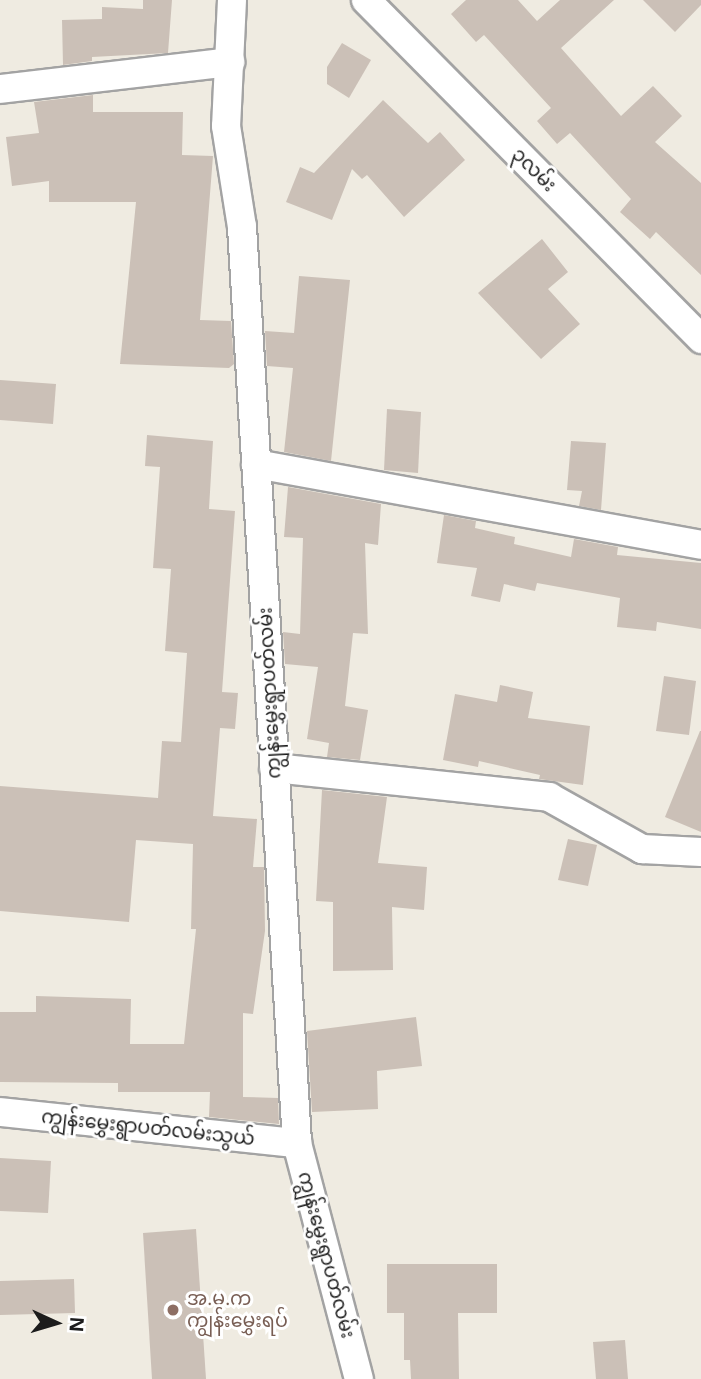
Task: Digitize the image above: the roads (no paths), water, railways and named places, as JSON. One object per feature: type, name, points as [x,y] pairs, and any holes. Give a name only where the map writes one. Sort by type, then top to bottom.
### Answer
[{"type":"street","name":"ကျွန်းမွှေးရွာပတ်လမ်း","points":[[232,0],[226,126],[242,227],[297,1143],[359,1379]]},
{"type":"street","name":"၃လမ်း","points":[[366,0],[701,339]]},
{"type":"street","points":[[0,89],[230,62]]},
{"type":"street","points":[[256,464],[701,545]]},
{"type":"street","points":[[274,768],[549,797],[642,849],[701,852]]},
{"type":"street","name":"ကျွန်းမွှေးရွာပတ်လမ်းသွယ်","points":[[0,1112],[297,1143]]},
{"type":"place","name":"အ.မ.က ကျွန်းမွှေးရပ်","points":[[173,1310]]}]
